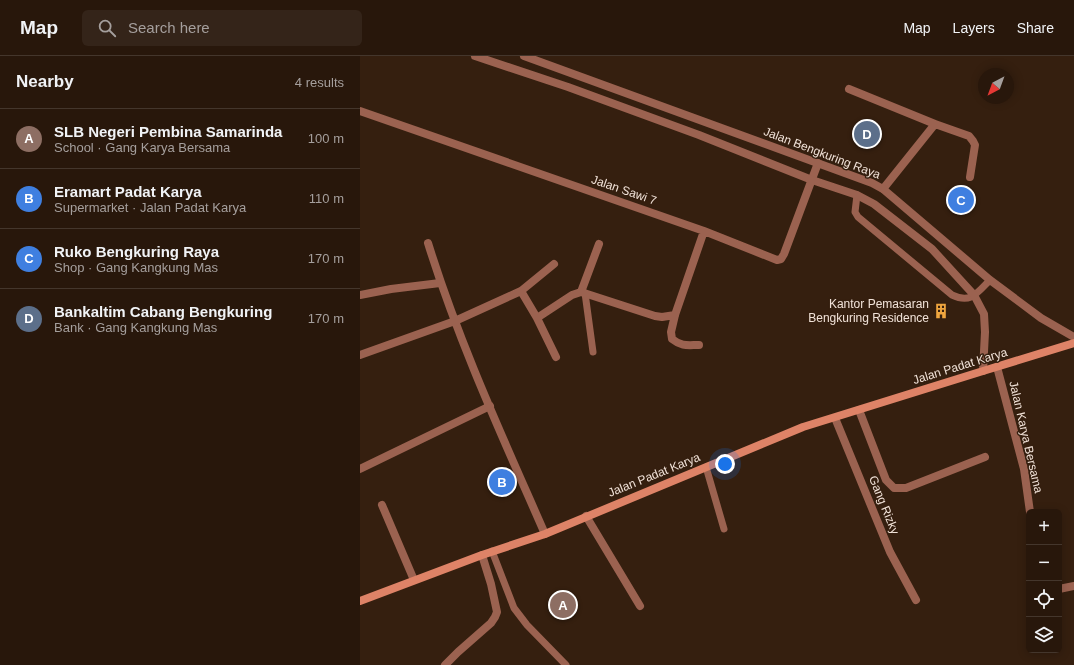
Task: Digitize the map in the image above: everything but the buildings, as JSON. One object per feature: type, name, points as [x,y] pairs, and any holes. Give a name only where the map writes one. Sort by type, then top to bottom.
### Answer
[{"type":"main road","name":"Jalan Padat Karya","points":[[360,601],[492,551],[545,534],[803,427],[1074,343]]},
{"type":"street","points":[[475,56],[561,85],[699,135],[812,180],[857,196],[874,204],[932,249],[974,296],[984,314],[985,332],[983,371]]},
{"type":"street","name":"Jalan Bengkuring Raya","points":[[524,56],[872,183],[883,189],[990,280],[1041,318],[1074,337]]},
{"type":"street","points":[[849,89],[968,136],[973,141],[974,145],[970,177]]},
{"type":"street","name":"Jalan Sawi 7","points":[[360,112],[704,230],[777,260],[781,259],[784,254],[818,163]]},
{"type":"street","points":[[883,189],[935,124]]},
{"type":"street","points":[[699,345],[684,346],[678,344],[672,339],[671,332],[675,315],[704,230]]},
{"type":"street","points":[[428,243],[440,283],[455,321],[545,534]]},
{"type":"street","points":[[583,292],[599,244]]},
{"type":"street","points":[[360,355],[455,321],[521,291],[554,264]]},
{"type":"street","points":[[360,295],[391,289],[440,283]]},
{"type":"street","points":[[521,291],[537,318],[556,357]]},
{"type":"street","points":[[537,318],[572,295],[583,292],[655,316],[662,317],[675,315]]},
{"type":"street","name":"Jalan Karya Bersama","points":[[998,367],[1024,469],[1030,509]]},
{"type":"street","points":[[360,469],[490,406]]},
{"type":"street","points":[[859,410],[886,480],[894,488],[906,488],[985,457]]},
{"type":"street","name":"Gang Rizky","points":[[835,418],[890,552],[916,600]]},
{"type":"street","points":[[382,505],[414,580]]},
{"type":"street","points":[[586,516],[640,606]]},
{"type":"street","points":[[445,665],[491,623],[495,617],[496,612],[492,591],[482,555]]},
{"type":"street","points":[[1062,588],[1074,586]]},
{"type":"lane","points":[[857,196],[855,212],[858,217],[952,295],[964,299],[974,296],[990,280]]},
{"type":"lane","points":[[583,292],[593,352]]},
{"type":"lane","points":[[706,467],[724,529]]},
{"type":"lane","points":[[492,551],[514,608],[566,665]]},
{"type":"place","name":"Bankaltim Cabang Bengkuring","points":[[867,134]]},
{"type":"place","name":"Ruko Bengkuring Raya","points":[[961,200]]},
{"type":"place","name":"Kantor Pemasaran Bengkuring Residence","points":[[941,311]]},
{"type":"place","name":"Eramart Padat Karya","points":[[502,482]]},
{"type":"place","name":"SLB Negeri Pembina Samarinda","points":[[563,605]]}]
